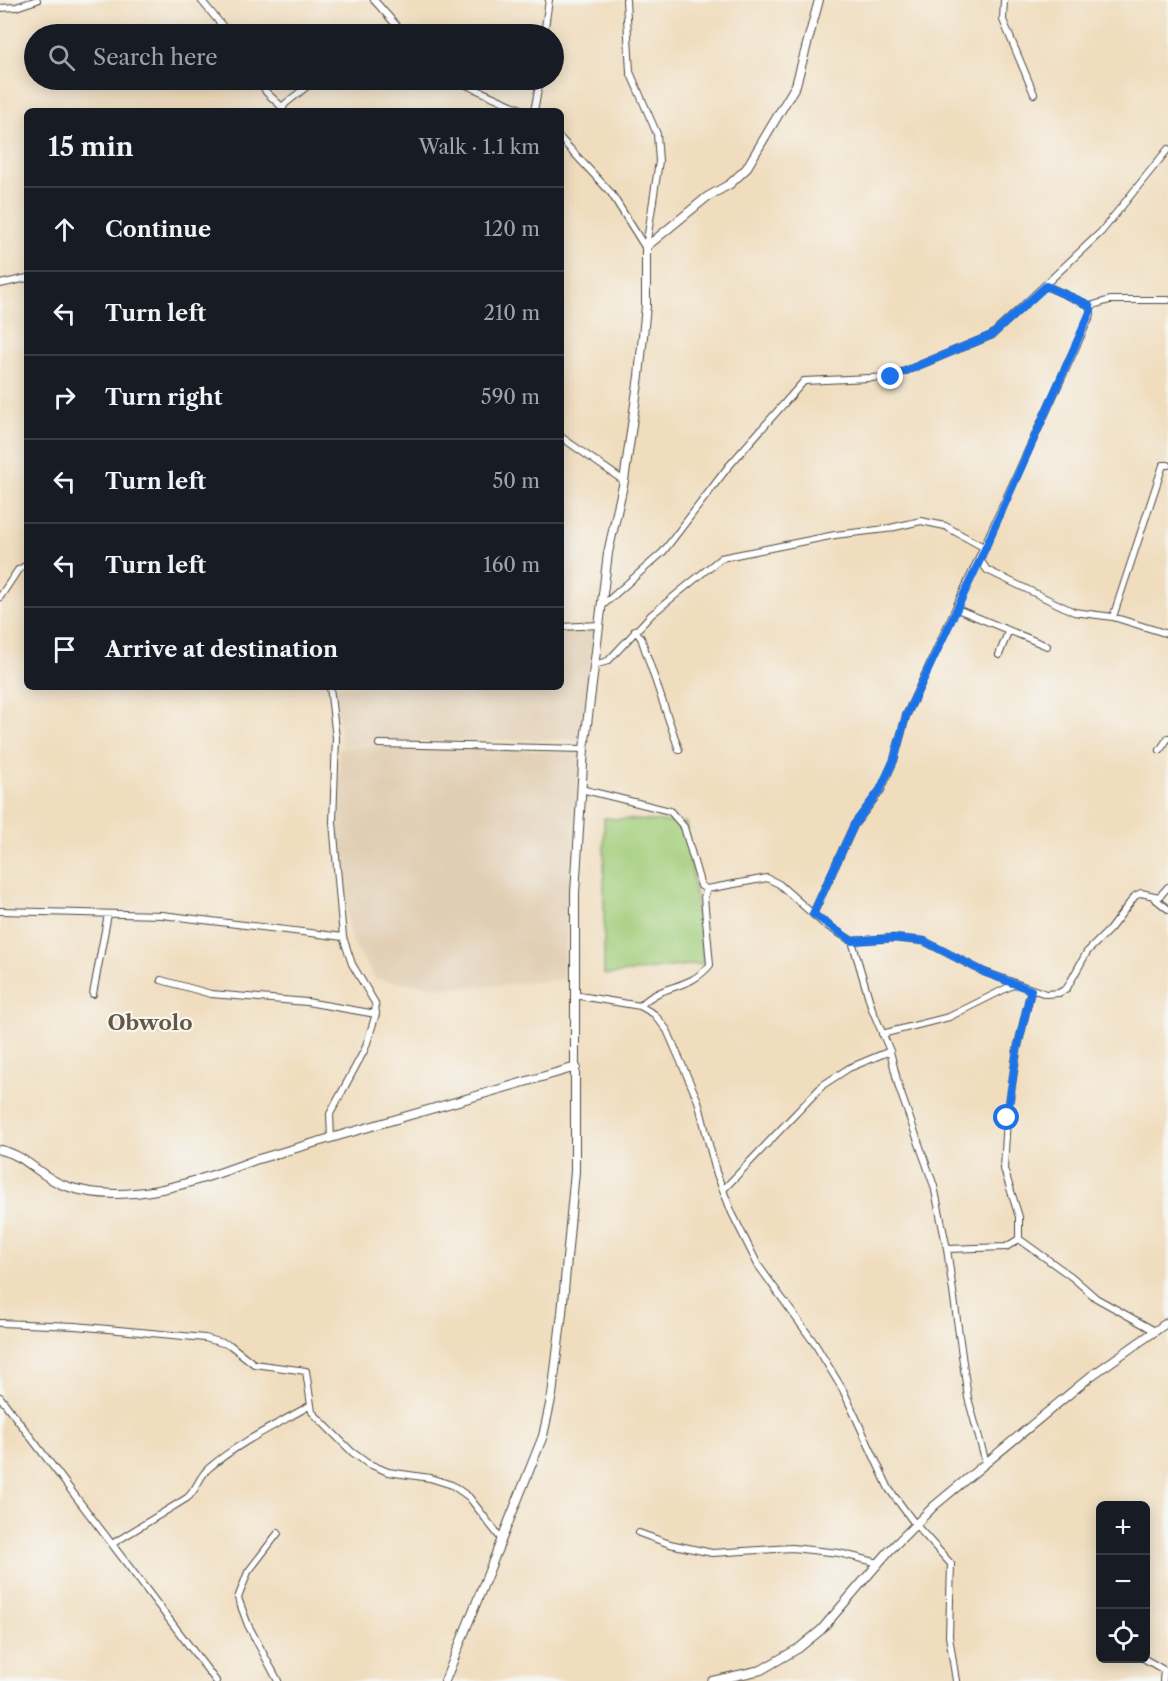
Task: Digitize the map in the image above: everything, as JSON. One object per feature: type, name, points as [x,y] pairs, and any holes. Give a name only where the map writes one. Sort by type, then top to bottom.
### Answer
[{"type":"street","points":[[0,8],[37,0]]},
{"type":"street","points":[[201,0],[221,24]]},
{"type":"street","points":[[374,0],[393,24]]},
{"type":"street","points":[[545,24],[549,0]]},
{"type":"street","points":[[445,1681],[543,1437],[552,1395],[575,1171],[575,893],[584,750],[608,553],[624,482],[646,306],[646,247],[659,161],[657,134],[630,72],[626,0]]},
{"type":"street","points":[[646,247],[707,197],[730,184],[746,169],[796,85],[819,0]]},
{"type":"street","points":[[1004,0],[1003,20],[1034,94]]},
{"type":"street","points":[[265,90],[281,108]]},
{"type":"street","points":[[283,108],[304,90]]},
{"type":"street","points":[[478,90],[518,108]]},
{"type":"street","points":[[535,108],[538,90]]},
{"type":"street","points":[[564,142],[611,193],[646,247]]},
{"type":"street","points":[[602,606],[663,552],[728,467],[804,381],[891,377],[992,335],[1101,232],[1168,149]]},
{"type":"street","points":[[0,284],[24,279]]},
{"type":"street","points":[[1046,286],[1090,306],[1110,300],[1168,300]]},
{"type":"street","points":[[813,914],[854,825],[885,780],[894,760],[906,716],[980,560],[1091,314],[1090,306]]},
{"type":"street","points":[[564,439],[624,482]]},
{"type":"street","points":[[1113,617],[1163,465],[1168,465]]},
{"type":"street","points":[[594,665],[608,661],[635,630],[711,564],[732,555],[921,521],[945,525],[985,548]]},
{"type":"street","points":[[980,560],[987,570],[1074,612],[1113,617],[1168,634]]},
{"type":"street","points":[[0,597],[18,570],[24,567]]},
{"type":"street","points":[[957,609],[1008,632],[1047,646]]},
{"type":"street","points":[[564,627],[599,625]]},
{"type":"street","points":[[635,630],[641,638],[679,750]]},
{"type":"street","points":[[999,655],[1008,632]]},
{"type":"street","points":[[330,690],[336,738],[333,822],[343,937],[352,964],[375,1003],[376,1014],[365,1049],[330,1114],[332,1138]]},
{"type":"street","points":[[1161,750],[1168,738]]},
{"type":"street","points":[[379,744],[584,750]]},
{"type":"street","points":[[581,789],[670,811],[684,827],[701,886],[707,889],[767,878],[779,884],[813,914],[852,941],[882,1034],[890,1051],[899,1088],[924,1151],[934,1186],[947,1250],[968,1398],[986,1463]]},
{"type":"street","points":[[1154,898],[1159,897],[1168,887]]},
{"type":"street","points":[[640,1006],[653,993],[689,983],[710,965],[704,897],[707,889]]},
{"type":"street","points":[[852,941],[893,938],[924,941],[984,972],[1015,984],[1046,994],[1059,993],[1067,988],[1087,952],[1110,929],[1135,896],[1141,893],[1154,898],[1168,909]]},
{"type":"street","points":[[0,911],[162,915],[343,937]]},
{"type":"street","points":[[93,994],[108,914]]},
{"type":"street","points":[[161,980],[211,994],[307,1002],[376,1014]]},
{"type":"street","points":[[882,1034],[949,1017],[1015,984]]},
{"type":"street","points":[[1019,1239],[1018,1217],[1004,1169],[1004,1159],[1007,1118],[1017,1050],[1031,990]]},
{"type":"street","points":[[574,995],[640,1006],[654,1014],[667,1030],[692,1084],[723,1190],[758,1265],[831,1371],[889,1489],[915,1524],[951,1564],[949,1636],[956,1681]]},
{"type":"street","points":[[723,1190],[823,1085],[849,1068],[890,1051]]},
{"type":"street","points":[[0,1150],[25,1158],[43,1176],[89,1192],[167,1189],[203,1180],[255,1160],[576,1067]]},
{"type":"street","points":[[947,1250],[1006,1246],[1019,1239]]},
{"type":"street","points":[[1019,1239],[1072,1277],[1096,1298],[1155,1331]]},
{"type":"street","points":[[712,1681],[761,1670],[800,1648],[821,1630],[915,1524],[1091,1376],[1168,1322]]},
{"type":"street","points":[[0,1323],[65,1325],[220,1340],[254,1364],[306,1371],[309,1406],[352,1452],[367,1463],[388,1472],[430,1478],[452,1485],[469,1497],[502,1540]]},
{"type":"street","points":[[0,1396],[216,1681]]},
{"type":"street","points":[[111,1544],[187,1498],[205,1471],[228,1454],[309,1406]]},
{"type":"street","points":[[278,1533],[248,1572],[238,1598],[248,1625],[278,1681]]},
{"type":"street","points":[[639,1533],[670,1544],[712,1553],[792,1548],[839,1553],[879,1563]]},
{"type":"street","points":[[1150,1662],[1164,1670],[1163,1681]]},
{"type":"shaded area","points":[[596,627],[580,739],[370,742],[342,746],[333,690],[564,690],[564,629]]},
{"type":"shaded area","points":[[371,744],[581,752],[563,979],[494,986],[440,987],[375,979],[350,937],[338,839],[340,748]]},
{"type":"green space","points":[[604,818],[686,823],[704,963],[604,975]]},
{"type":"district","name":"Obwolo","points":[[150,1022]]},
{"type":"route","points":[[891,377],[992,335],[1046,286],[1089,305],[1091,310],[980,560],[906,716],[894,760],[880,790],[854,825],[813,914],[824,924],[852,941],[893,938],[924,941],[984,972],[1031,990],[1017,1050],[1007,1118]]}]
